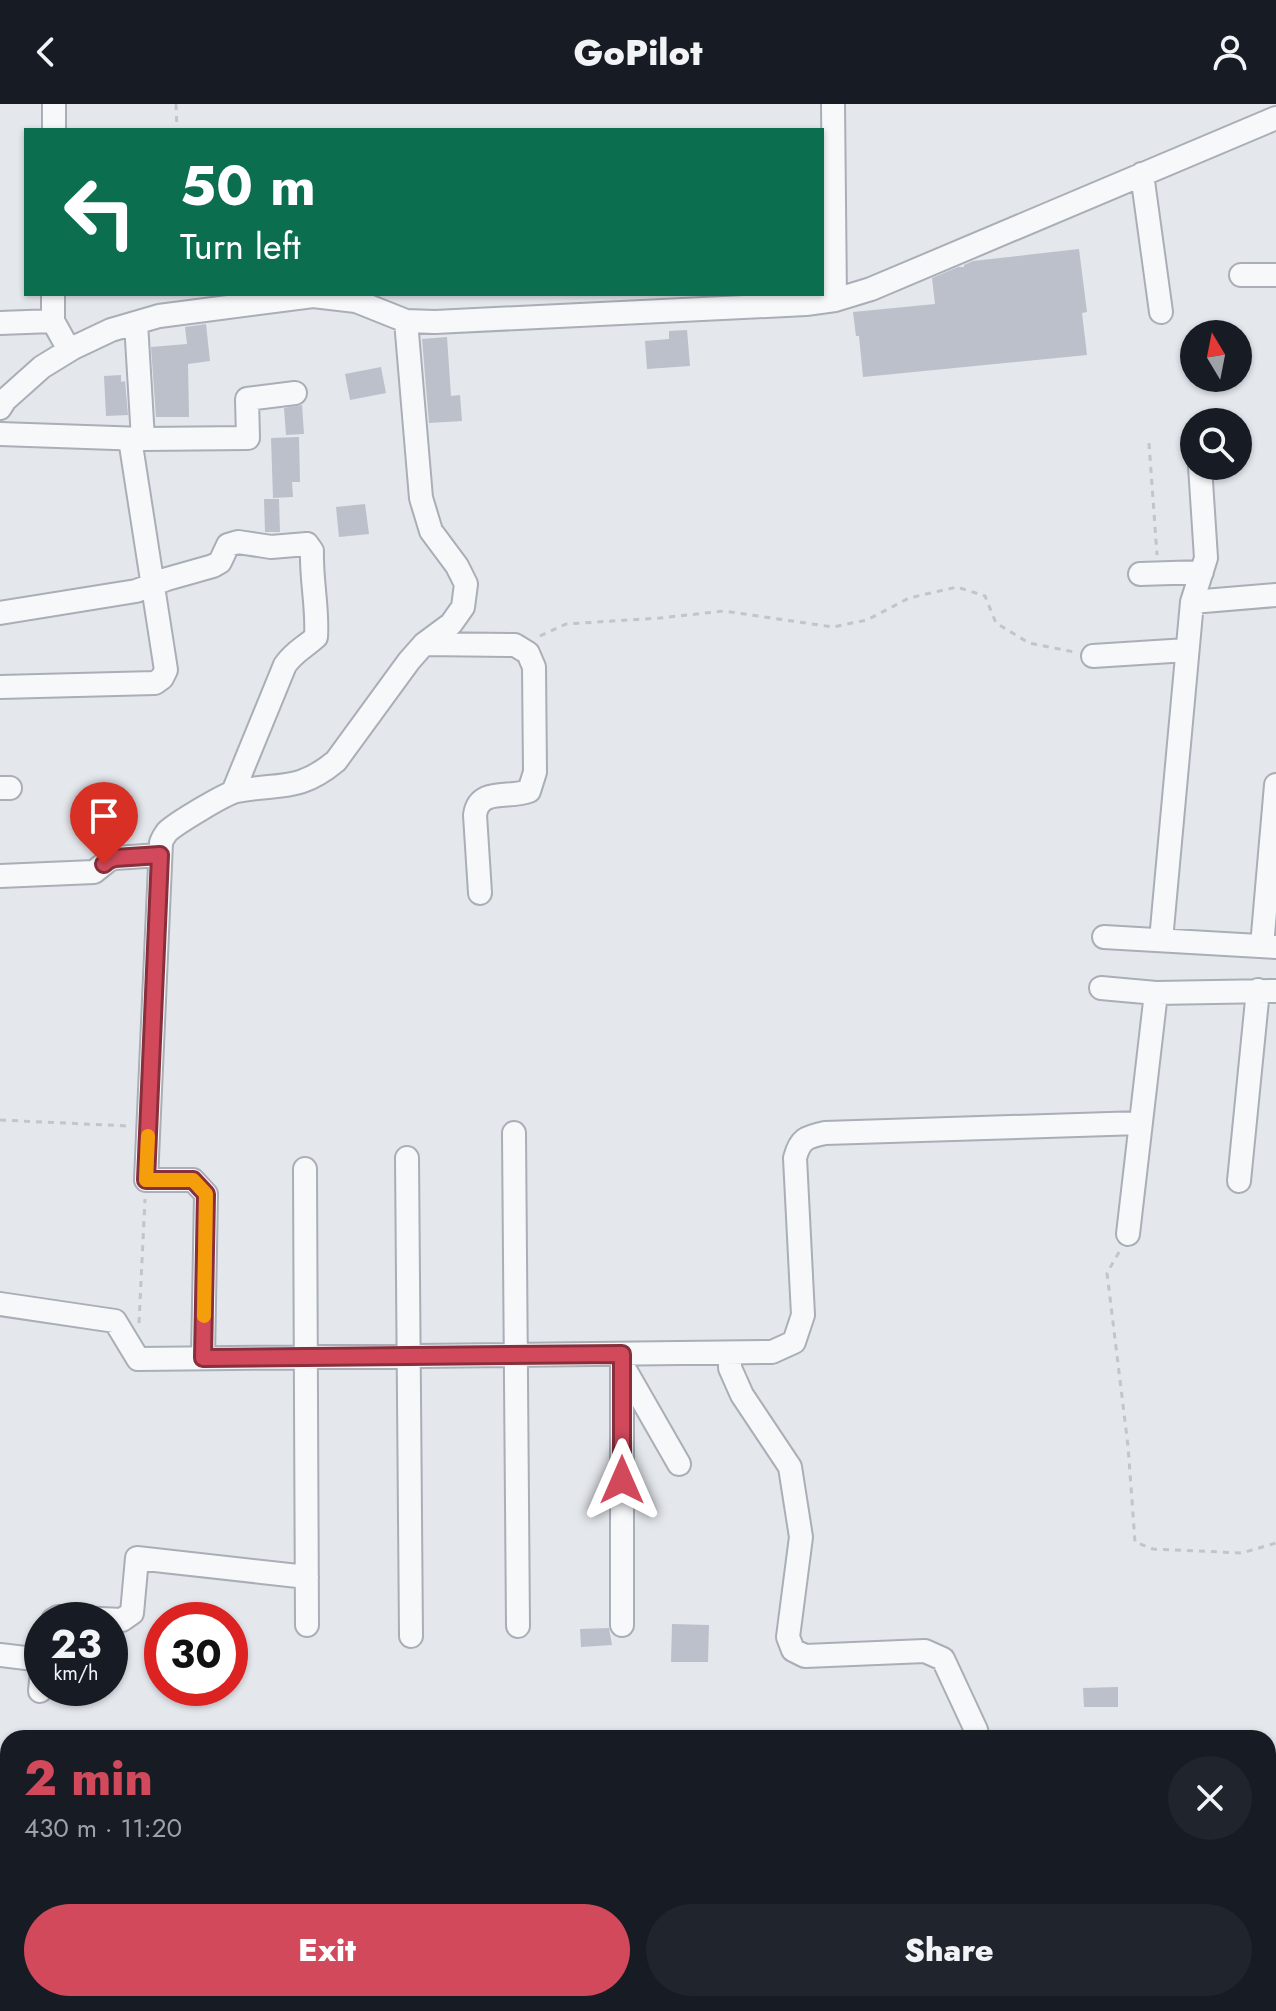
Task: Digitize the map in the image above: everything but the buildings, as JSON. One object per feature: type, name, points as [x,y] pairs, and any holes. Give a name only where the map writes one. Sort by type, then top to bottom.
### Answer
[{"type":"street","points":[[54,104],[54,128]]},
{"type":"street","points":[[833,104],[835,300]]},
{"type":"street","points":[[0,408],[42,367],[111,330],[159,316],[313,296],[356,301],[406,321],[435,322],[835,300],[871,289],[1276,118]]},
{"type":"street","points":[[1142,174],[1161,312]]},
{"type":"street","points":[[1241,275],[1276,275]]},
{"type":"street","points":[[53,296],[53,321],[69,350]]},
{"type":"street","points":[[0,323],[53,321]]},
{"type":"street","points":[[203,1358],[206,1194],[193,1180],[146,1180],[161,843],[166,833],[233,792],[294,785],[324,771],[336,761],[409,661],[424,644],[451,624],[463,607],[466,584],[457,566],[431,531],[421,498],[406,321]]},
{"type":"street","points":[[0,687],[155,683],[166,670],[152,586],[136,439],[136,323]]},
{"type":"street","points":[[0,434],[136,439],[248,438],[247,399],[295,393]]},
{"type":"street","points":[[1161,940],[1192,602],[1206,558],[1201,480]]},
{"type":"street","points":[[0,613],[136,591],[213,566],[220,562],[228,545],[238,542],[271,547],[307,544],[312,551],[316,637],[294,652],[285,665],[233,792]]},
{"type":"street","points":[[1149,573],[1202,572]]},
{"type":"street","points":[[1192,602],[1276,595]]},
{"type":"street","points":[[424,644],[515,645],[528,653],[534,667],[535,772],[529,791],[520,795],[491,796],[476,806],[480,893]]},
{"type":"street","points":[[1093,656],[1187,650]]},
{"type":"street","points":[[1104,937],[1269,947],[1276,785]]},
{"type":"street","points":[[0,876],[94,872],[115,858],[160,855]]},
{"type":"street","points":[[1101,988],[1156,993],[1267,991],[1239,1181]]},
{"type":"street","points":[[1128,1234],[1156,993]]},
{"type":"street","points":[[0,1304],[115,1321],[138,1359],[516,1355],[622,1359],[772,1352],[794,1342],[803,1315],[795,1158],[799,1144],[810,1136],[825,1133],[1140,1123]]},
{"type":"street","points":[[514,1133],[518,1626]]},
{"type":"street","points":[[407,1158],[411,1636]]},
{"type":"street","points":[[305,1169],[307,1625]]},
{"type":"street","points":[[730,1353],[730,1368],[742,1395],[790,1467],[801,1537],[788,1637],[793,1650],[805,1656],[925,1651],[943,1659],[976,1730]]},
{"type":"street","points":[[622,1359],[679,1464]]},
{"type":"street","points":[[622,1359],[622,1625]]},
{"type":"street","points":[[128,1616],[132,1613],[137,1558],[307,1577]]},
{"type":"street","points":[[0,1655],[24,1658]]},
{"type":"path","points":[[176,104],[177,128]]},
{"type":"path","points":[[1149,443],[1149,573]]},
{"type":"path","points":[[528,653],[533,640],[566,624],[724,611],[833,627],[867,620],[909,598],[957,587],[985,596],[996,623],[1029,643],[1093,656]]},
{"type":"path","points":[[0,1120],[148,1127]]},
{"type":"path","points":[[138,1359],[146,1180]]},
{"type":"path","points":[[1128,1234],[1107,1273],[1128,1446],[1135,1542],[1153,1549],[1242,1553],[1276,1543]]},
{"type":"slow traffic","points":[[148,1136],[146,1180],[193,1180],[206,1194],[204,1316]]},
{"type":"route","points":[[104,864],[115,858],[160,855],[146,1180],[193,1180],[206,1194],[203,1358],[622,1354],[622,1480]]}]
